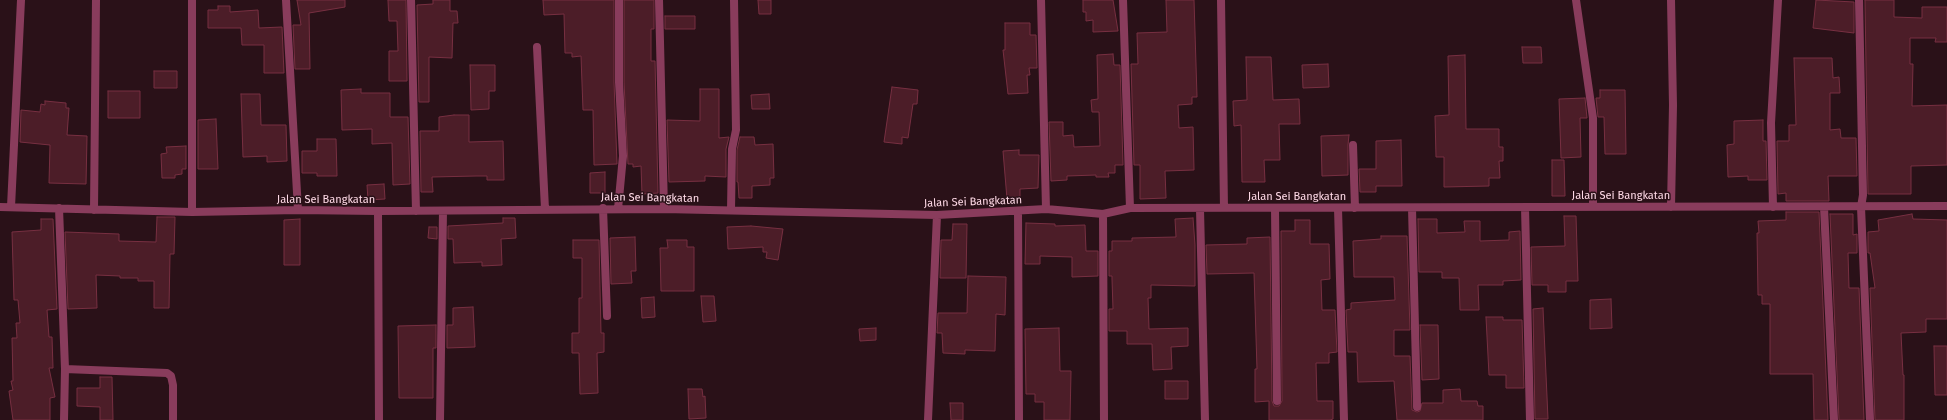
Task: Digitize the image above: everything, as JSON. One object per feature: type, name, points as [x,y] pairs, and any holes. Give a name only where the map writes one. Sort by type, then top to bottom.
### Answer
[{"type":"street","points":[[11,207],[21,0]]},
{"type":"street","points":[[94,210],[96,0]]},
{"type":"street","points":[[192,0],[192,212]]},
{"type":"street","points":[[286,0],[298,210]]},
{"type":"street","points":[[411,0],[416,211]]},
{"type":"street","points":[[618,209],[623,156],[619,82],[619,0]]},
{"type":"street","points":[[659,0],[664,208]]},
{"type":"street","points":[[731,210],[732,149],[736,130],[734,0]]},
{"type":"street","points":[[1041,0],[1046,209]]},
{"type":"street","points":[[1123,0],[1130,208]]},
{"type":"street","points":[[1221,0],[1224,208]]},
{"type":"street","points":[[1576,0],[1593,118],[1593,207]]},
{"type":"street","points":[[1671,0],[1673,105],[1671,207]]},
{"type":"street","points":[[1772,207],[1771,123],[1778,0]]},
{"type":"street","points":[[1859,0],[1863,195],[1861,207],[1870,420]]},
{"type":"street","points":[[537,47],[545,209]]},
{"type":"street","points":[[1353,145],[1355,208]]},
{"type":"street","name":"Jalan Sei Bangkatan","points":[[0,207],[192,212],[298,210],[378,212],[664,208],[937,215],[1046,209],[1103,214],[1130,208],[1947,206]]},
{"type":"street","points":[[1525,207],[1530,420]]},
{"type":"street","points":[[1824,207],[1834,420]]},
{"type":"street","points":[[59,208],[65,369],[64,420]]},
{"type":"street","points":[[603,208],[607,316]]},
{"type":"street","points":[[1200,208],[1204,420]]},
{"type":"street","points":[[1275,208],[1277,400]]},
{"type":"street","points":[[1338,208],[1344,420]]},
{"type":"street","points":[[1412,208],[1416,407]]},
{"type":"street","points":[[440,420],[443,211]]},
{"type":"street","points":[[1018,211],[1019,420]]},
{"type":"street","points":[[378,212],[379,420]]},
{"type":"street","points":[[1103,214],[1104,420]]},
{"type":"street","points":[[928,420],[937,215]]},
{"type":"street","points":[[65,369],[167,373],[170,376],[173,385],[173,420]]},
{"type":"building","points":[[297,0],[345,0],[345,7],[309,13],[310,69],[295,69],[293,25],[301,25]]},
{"type":"building","points":[[388,0],[406,0],[407,81],[389,81],[389,51],[398,51],[397,21],[389,21]]},
{"type":"building","points":[[433,0],[450,0],[450,11],[457,11],[458,23],[453,23],[452,58],[429,57],[429,102],[419,102],[417,5],[433,4]]},
{"type":"building","points":[[543,0],[614,0],[614,82],[617,164],[594,165],[593,110],[583,110],[581,56],[572,57],[572,53],[565,53],[564,14],[544,15]]},
{"type":"building","points":[[624,0],[654,0],[654,29],[651,29],[651,61],[655,61],[658,193],[642,194],[641,166],[633,167],[633,164],[628,164],[624,82]]},
{"type":"building","points":[[758,0],[771,0],[771,14],[759,14]]},
{"type":"building","points":[[1083,0],[1113,0],[1118,31],[1093,32],[1093,20],[1086,21],[1086,12],[1083,12]]},
{"type":"building","points":[[1166,0],[1194,0],[1197,97],[1192,97],[1192,104],[1178,105],[1179,128],[1193,127],[1194,170],[1165,171],[1166,198],[1140,199],[1140,165],[1134,165],[1131,64],[1138,64],[1137,33],[1167,32]]},
{"type":"building","points":[[1816,0],[1854,2],[1854,33],[1813,28]]},
{"type":"building","points":[[1865,0],[1894,0],[1894,17],[1922,18],[1922,7],[1947,7],[1947,42],[1935,42],[1936,38],[1910,38],[1910,64],[1913,64],[1912,106],[1947,105],[1947,165],[1911,166],[1911,194],[1868,194]]},
{"type":"building","points":[[218,6],[230,6],[230,12],[258,10],[259,28],[282,27],[284,73],[264,73],[264,45],[242,45],[241,28],[208,28],[208,10],[218,10]]},
{"type":"building","points":[[665,16],[695,16],[695,29],[665,29]]},
{"type":"building","points":[[1005,23],[1030,23],[1030,35],[1036,35],[1037,68],[1029,68],[1030,75],[1027,75],[1028,93],[1008,94],[1003,50],[1005,50]]},
{"type":"building","points":[[1522,47],[1541,47],[1542,63],[1523,63]]},
{"type":"building","points":[[1113,54],[1114,65],[1120,65],[1123,165],[1115,165],[1115,173],[1108,173],[1109,177],[1096,177],[1096,175],[1067,176],[1067,180],[1051,181],[1049,122],[1063,122],[1063,136],[1073,135],[1074,147],[1100,146],[1099,112],[1092,112],[1091,100],[1098,99],[1097,55]]},
{"type":"building","points":[[1465,55],[1466,129],[1499,129],[1499,147],[1503,147],[1503,161],[1499,161],[1500,178],[1489,178],[1489,186],[1444,187],[1444,157],[1436,157],[1435,116],[1449,115],[1448,56]]},
{"type":"building","points":[[1246,57],[1271,57],[1273,100],[1299,99],[1300,124],[1279,124],[1280,160],[1264,160],[1265,182],[1242,182],[1241,125],[1234,126],[1233,101],[1247,100]]},
{"type":"building","points":[[1794,58],[1832,58],[1833,78],[1839,77],[1840,93],[1830,93],[1830,130],[1840,129],[1841,138],[1856,138],[1857,176],[1828,176],[1829,201],[1786,201],[1786,193],[1778,194],[1777,141],[1789,141],[1789,125],[1796,125]]},
{"type":"building","points":[[1328,64],[1329,87],[1303,88],[1302,65]]},
{"type":"building","points":[[470,65],[495,65],[495,91],[489,91],[489,109],[471,110]]},
{"type":"building","points":[[154,71],[177,71],[177,88],[154,88]]},
{"type":"building","points":[[892,87],[918,90],[917,104],[913,104],[908,138],[902,137],[902,144],[884,142]]},
{"type":"building","points":[[361,89],[361,93],[390,93],[390,117],[408,117],[410,184],[393,185],[392,143],[372,144],[372,129],[342,130],[341,90]]},
{"type":"building","points":[[700,89],[719,89],[719,138],[729,137],[726,149],[726,177],[705,176],[705,181],[669,182],[667,120],[700,121]]},
{"type":"building","points":[[1600,90],[1625,90],[1626,154],[1605,154],[1604,117],[1598,117],[1596,98],[1600,98]]},
{"type":"building","points":[[108,91],[140,91],[140,118],[108,118]]},
{"type":"building","points":[[241,94],[260,94],[261,125],[286,125],[287,161],[267,162],[267,156],[243,157]]},
{"type":"building","points":[[769,94],[770,109],[752,109],[751,95]]},
{"type":"building","points":[[1585,98],[1587,118],[1580,118],[1581,157],[1561,158],[1559,99]]},
{"type":"building","points":[[45,101],[66,103],[66,108],[69,108],[67,135],[87,136],[86,184],[49,183],[50,145],[20,142],[21,110],[40,112],[41,104],[45,105]]},
{"type":"building","points":[[469,115],[469,142],[503,141],[504,180],[487,180],[487,176],[432,177],[433,192],[421,192],[420,131],[439,131],[439,117]]},
{"type":"building","points":[[216,119],[218,169],[198,169],[198,120]]},
{"type":"building","points":[[1763,120],[1763,141],[1766,141],[1767,180],[1748,180],[1748,176],[1728,177],[1727,145],[1734,144],[1734,121]]},
{"type":"building","points":[[1349,135],[1348,175],[1322,176],[1321,136]]},
{"type":"building","points":[[740,137],[754,137],[755,145],[773,144],[774,178],[770,178],[770,185],[752,186],[752,198],[739,198],[737,182],[737,150]]},
{"type":"building","points":[[317,139],[336,139],[337,176],[317,176],[317,173],[302,173],[302,151],[317,151]]},
{"type":"building","points":[[1401,140],[1402,186],[1376,186],[1376,192],[1360,192],[1359,169],[1376,169],[1376,141]]},
{"type":"building","points":[[186,146],[186,169],[182,169],[182,174],[175,175],[175,178],[162,178],[161,154],[167,153],[166,147]]},
{"type":"building","points":[[1019,150],[1019,155],[1039,155],[1038,188],[1020,189],[1020,198],[1007,199],[1003,151]]},
{"type":"building","points":[[1552,160],[1564,160],[1565,196],[1552,196]]},
{"type":"building","points":[[605,172],[605,193],[590,193],[590,173]]},
{"type":"building","points":[[384,184],[385,199],[368,200],[367,185]]},
{"type":"building","points":[[1786,212],[1819,212],[1828,420],[1814,420],[1813,374],[1770,374],[1770,304],[1762,304],[1762,295],[1758,295],[1758,221],[1786,220]]},
{"type":"building","points":[[1830,214],[1853,214],[1853,235],[1857,234],[1857,253],[1848,253],[1849,288],[1859,288],[1864,420],[1839,420]]},
{"type":"building","points":[[1912,214],[1913,219],[1947,220],[1947,319],[1926,319],[1926,332],[1901,333],[1904,375],[1904,420],[1875,420],[1870,288],[1875,288],[1870,253],[1868,253],[1868,232],[1879,231],[1878,220]]},
{"type":"building","points":[[1564,216],[1576,216],[1578,281],[1566,281],[1566,292],[1548,292],[1548,285],[1532,285],[1531,247],[1565,246]]},
{"type":"building","points":[[157,217],[175,217],[174,254],[170,254],[169,308],[154,308],[154,281],[138,281],[138,278],[120,278],[120,276],[96,275],[97,308],[68,309],[65,232],[119,234],[119,241],[156,242]]},
{"type":"building","points":[[503,218],[515,218],[516,238],[501,239],[502,265],[482,266],[482,262],[454,263],[453,239],[448,239],[448,226],[503,223]]},
{"type":"building","points":[[1193,218],[1195,245],[1195,286],[1151,285],[1151,298],[1148,298],[1149,329],[1188,328],[1188,346],[1171,347],[1172,369],[1153,370],[1152,344],[1127,344],[1127,331],[1109,331],[1109,309],[1113,309],[1112,276],[1109,276],[1109,251],[1112,251],[1112,241],[1132,241],[1132,238],[1176,237],[1175,219]]},
{"type":"building","points":[[41,219],[53,219],[57,309],[47,310],[49,337],[52,337],[53,368],[49,368],[55,397],[50,398],[50,420],[13,420],[9,391],[13,390],[11,381],[13,381],[12,338],[17,338],[16,323],[20,323],[18,300],[14,300],[12,232],[41,230]]},
{"type":"building","points":[[300,219],[300,265],[284,265],[284,220]]},
{"type":"building","points":[[1418,219],[1437,219],[1437,233],[1465,232],[1464,221],[1480,221],[1480,241],[1509,240],[1509,232],[1520,231],[1521,280],[1503,281],[1503,285],[1478,285],[1479,310],[1460,310],[1459,278],[1442,278],[1442,272],[1419,272]]},
{"type":"building","points":[[1295,220],[1310,220],[1310,244],[1329,244],[1330,279],[1321,280],[1322,310],[1335,310],[1337,352],[1329,353],[1329,363],[1316,363],[1317,401],[1333,401],[1333,419],[1330,420],[1269,420],[1269,401],[1255,402],[1255,369],[1257,369],[1254,273],[1207,274],[1206,245],[1247,244],[1247,238],[1270,237],[1272,401],[1274,406],[1279,406],[1282,401],[1281,231],[1295,231]]},
{"type":"building","points":[[1026,223],[1055,224],[1055,226],[1085,225],[1086,251],[1098,251],[1098,276],[1072,277],[1072,257],[1040,256],[1040,264],[1025,264]]},
{"type":"building","points":[[953,224],[967,224],[966,278],[940,278],[941,240],[952,240]]},
{"type":"building","points":[[751,226],[783,229],[778,260],[766,258],[767,252],[763,252],[763,247],[728,249],[727,227]]},
{"type":"building","points":[[429,227],[437,227],[437,239],[428,238]]},
{"type":"building","points":[[1381,236],[1407,236],[1410,330],[1394,330],[1394,356],[1410,356],[1412,410],[1417,412],[1420,411],[1422,403],[1443,403],[1443,390],[1460,389],[1461,401],[1477,401],[1478,406],[1483,406],[1483,420],[1397,420],[1394,381],[1358,382],[1357,352],[1348,352],[1346,310],[1351,309],[1351,303],[1395,300],[1394,277],[1354,277],[1353,241],[1381,239]]},
{"type":"building","points":[[635,237],[636,271],[631,271],[632,283],[611,284],[610,238]]},
{"type":"building","points":[[573,240],[599,240],[601,333],[604,333],[604,352],[597,353],[598,393],[580,394],[579,353],[572,353],[572,333],[579,333],[579,298],[582,298],[582,258],[573,258]]},
{"type":"building","points":[[667,240],[687,240],[687,247],[694,247],[694,291],[661,291],[660,248],[668,248]]},
{"type":"building","points":[[968,276],[1006,277],[1005,315],[996,314],[995,351],[965,350],[965,354],[943,353],[942,333],[937,333],[938,313],[967,313]]},
{"type":"building","points":[[701,296],[714,296],[716,321],[703,322]]},
{"type":"building","points":[[654,297],[655,317],[642,318],[641,298]]},
{"type":"building","points":[[1611,299],[1612,328],[1590,329],[1590,300]]},
{"type":"building","points":[[473,307],[475,347],[447,348],[447,325],[453,325],[453,308]]},
{"type":"building","points":[[1543,308],[1548,419],[1535,419],[1533,309]]},
{"type":"building","points":[[1486,317],[1503,317],[1503,320],[1522,320],[1524,388],[1506,388],[1506,375],[1489,375]]},
{"type":"building","points":[[436,325],[436,348],[433,348],[433,398],[399,398],[398,326]]},
{"type":"building","points":[[1420,325],[1438,325],[1439,379],[1422,380]]},
{"type":"building","points":[[876,328],[876,340],[860,341],[859,329]]},
{"type":"building","points":[[1059,328],[1060,371],[1071,371],[1070,420],[1044,420],[1044,402],[1035,402],[1035,394],[1026,394],[1025,329]]},
{"type":"building","points":[[1934,346],[1947,346],[1947,395],[1935,395]]},
{"type":"building","points":[[100,377],[112,377],[113,420],[100,420],[100,407],[77,406],[77,388],[100,388]]},
{"type":"building","points":[[1165,381],[1188,381],[1188,399],[1165,399]]},
{"type":"building","points":[[688,389],[702,389],[703,397],[705,396],[706,418],[689,419]]},
{"type":"building","points":[[950,403],[963,403],[963,420],[951,420]]}]
